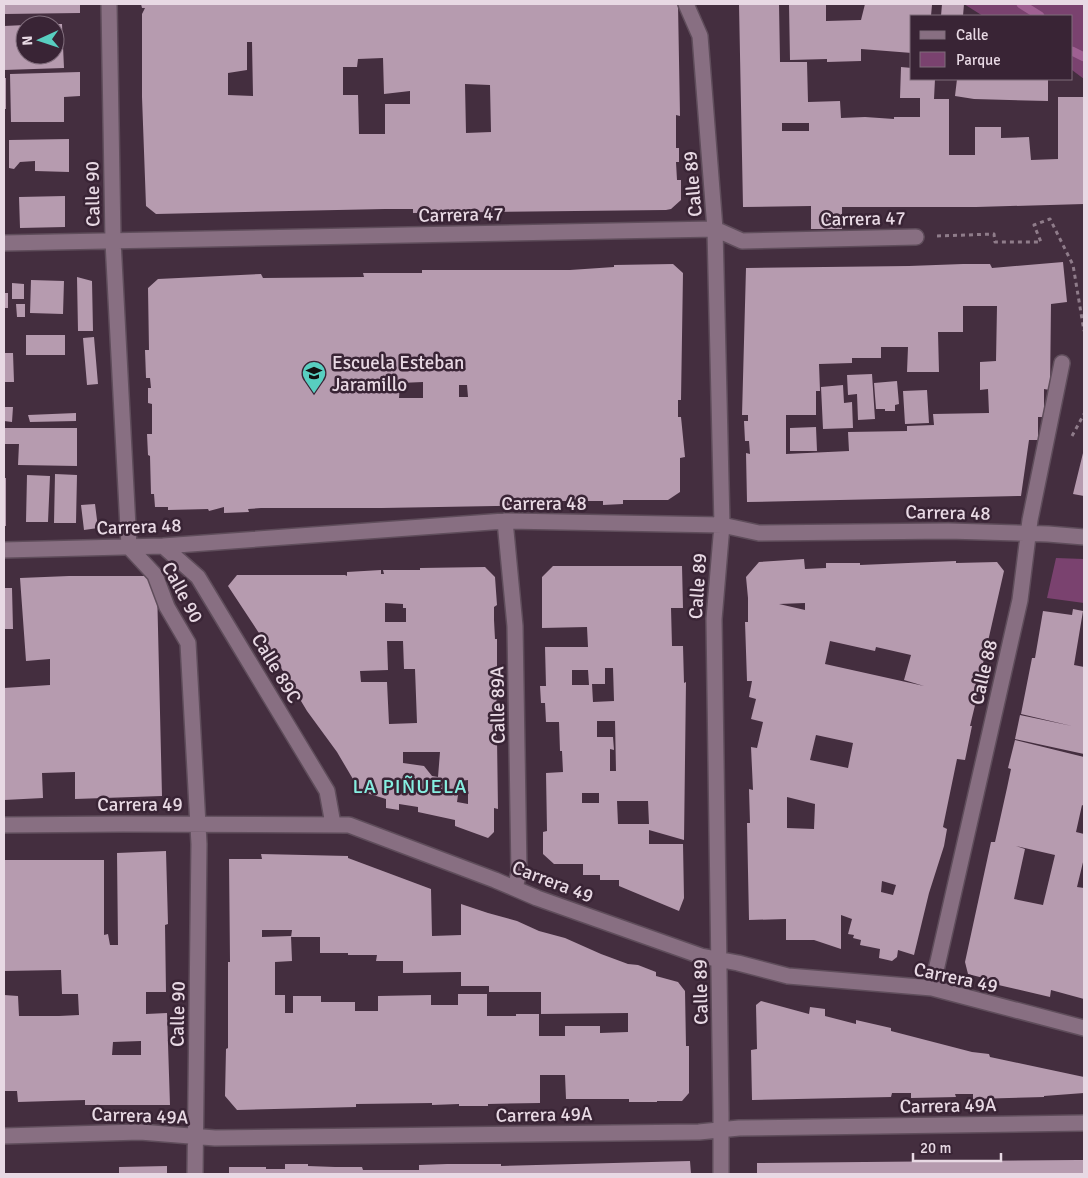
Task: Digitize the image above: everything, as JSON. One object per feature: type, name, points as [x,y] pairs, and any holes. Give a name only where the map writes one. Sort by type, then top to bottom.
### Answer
[{"type":"street","name":"Calle 90","points":[[109,4],[113,241],[129,548],[155,575],[166,607],[188,643],[199,844],[195,1174]]},
{"type":"street","name":"Calle 89","points":[[686,4],[700,36],[715,229],[722,525],[714,619],[721,1174]]},
{"type":"street","name":"Carrera 47","points":[[4,243],[715,229],[742,241],[916,237]]},
{"type":"street","name":"Calle 88","points":[[932,988],[1020,600],[1027,534],[1062,363]]},
{"type":"street","name":"Carrera 48","points":[[4,550],[129,548],[505,521],[722,525],[759,534],[948,531],[1084,537]]},
{"type":"street","name":"Calle 89A","points":[[505,521],[515,626],[519,872],[515,888]]},
{"type":"street","name":"Calle 89C","points":[[163,546],[198,577],[327,791],[333,824]]},
{"type":"street","name":"Carrera 49","points":[[4,825],[349,825],[537,898],[692,953],[788,976],[932,988],[1084,1028]]},
{"type":"street","name":"Carrera 49A","points":[[4,1136],[140,1132],[215,1138],[324,1137],[699,1132],[739,1128],[1084,1123]]},
{"type":"path","points":[[916,237],[994,234],[995,242],[1041,242],[1034,225],[1050,219],[1073,265],[1084,331]]},
{"type":"green space","points":[[964,4],[1084,4],[1084,79],[1073,71],[1073,15],[981,15]]},
{"type":"green space","points":[[1056,558],[1084,559],[1084,603],[1047,598]]},
{"type":"building","points":[[4,4],[80,4],[80,13],[4,14]]},
{"type":"building","points":[[141,4],[678,4],[680,116],[676,115],[676,148],[679,148],[679,162],[676,162],[677,180],[681,180],[681,200],[671,209],[666,210],[413,213],[413,209],[385,209],[156,214],[146,206],[142,97],[142,14],[145,8],[142,8]],"holes":[[[247,42],[252,42],[253,96],[228,95],[228,73],[247,70]],[[383,58],[384,94],[410,91],[410,104],[385,104],[385,134],[359,134],[358,95],[343,95],[343,67],[357,67],[358,59]],[[465,84],[490,85],[491,132],[466,133]]]},
{"type":"building","points":[[739,4],[779,4],[780,62],[807,62],[808,102],[840,101],[841,118],[894,119],[894,117],[920,117],[920,98],[900,98],[901,67],[910,68],[910,80],[935,80],[934,99],[949,99],[949,155],[975,155],[975,127],[1001,127],[1001,138],[1029,137],[1031,160],[1058,159],[1058,97],[1084,97],[1084,204],[976,207],[842,207],[842,229],[811,229],[811,206],[743,207]],"holes":[[[782,123],[809,123],[809,131],[782,131]]]},
{"type":"building","points":[[789,4],[826,4],[826,21],[861,20],[865,4],[932,5],[931,15],[910,15],[910,53],[861,49],[861,61],[827,62],[827,59],[790,60]]},
{"type":"building","points":[[942,4],[964,4],[963,15],[941,15]]},
{"type":"building","points":[[15,25],[15,65],[64,65],[64,68],[4,70],[4,26]]},
{"type":"building","points":[[80,72],[80,96],[64,97],[64,122],[11,122],[10,74]]},
{"type":"building","points":[[4,78],[6,78],[6,109],[4,109]]},
{"type":"building","points":[[957,80],[1048,80],[1048,101],[974,99],[955,96]]},
{"type":"building","points":[[69,139],[69,172],[35,171],[35,161],[20,162],[14,169],[9,168],[9,140]]},
{"type":"building","points":[[65,196],[65,227],[20,228],[19,197]]},
{"type":"building","points":[[1063,262],[1067,302],[1051,304],[1050,390],[1044,389],[1044,417],[1038,417],[1038,440],[1029,440],[1021,496],[747,502],[746,453],[750,454],[749,441],[745,441],[744,421],[748,421],[748,415],[742,415],[746,268],[990,264],[992,268]],"holes":[[[963,306],[997,306],[996,361],[980,362],[980,390],[988,389],[989,413],[933,414],[934,425],[907,426],[907,431],[848,432],[849,451],[786,454],[786,415],[816,415],[816,391],[820,391],[819,364],[852,363],[852,358],[881,358],[881,347],[908,347],[907,372],[939,372],[938,332],[963,332]]]},
{"type":"building","points":[[673,264],[683,273],[681,400],[678,400],[678,417],[681,417],[685,457],[680,458],[680,492],[668,500],[623,500],[623,504],[603,505],[603,501],[547,501],[548,505],[261,508],[248,509],[249,512],[224,513],[224,507],[209,511],[208,509],[168,510],[168,507],[155,507],[154,494],[151,494],[150,456],[148,455],[147,434],[152,434],[152,404],[148,403],[148,388],[151,388],[150,378],[146,378],[145,350],[149,350],[148,288],[158,279],[261,274],[263,278],[364,277],[363,273],[422,273],[422,270],[570,270],[614,267],[614,265]],"holes":[[[423,382],[423,398],[399,398],[400,383]],[[459,385],[467,385],[468,397],[459,397]]]},
{"type":"building","points":[[77,277],[92,281],[93,331],[78,331]]},
{"type":"building","points":[[31,280],[64,281],[63,314],[30,313]]},
{"type":"building","points":[[12,283],[24,284],[24,299],[12,299]]},
{"type":"building","points":[[4,293],[8,293],[8,308],[4,308]]},
{"type":"building","points":[[16,304],[25,304],[25,317],[17,317]]},
{"type":"building","points":[[26,335],[65,335],[65,355],[26,355]]},
{"type":"building","points":[[94,337],[98,384],[87,385],[83,338]]},
{"type":"building","points":[[4,353],[13,353],[14,382],[4,382]]},
{"type":"building","points":[[872,374],[875,419],[858,420],[857,394],[848,395],[847,375]]},
{"type":"building","points":[[897,381],[899,404],[895,405],[895,411],[876,409],[874,383]]},
{"type":"building","points":[[843,385],[844,403],[852,402],[853,428],[823,429],[821,387]]},
{"type":"building","points":[[927,390],[929,423],[905,424],[903,391]]},
{"type":"building","points":[[4,407],[13,407],[12,422],[4,421]]},
{"type":"building","points":[[76,413],[76,421],[30,422],[28,415]]},
{"type":"building","points":[[816,427],[817,451],[790,451],[790,428]]},
{"type":"building","points":[[4,428],[77,428],[77,466],[18,465],[19,444],[4,444]]},
{"type":"building","points":[[1084,449],[1084,496],[1073,494]]},
{"type":"building","points":[[55,474],[77,475],[76,523],[54,523]]},
{"type":"building","points":[[27,475],[50,476],[48,522],[26,522]]},
{"type":"building","points":[[4,478],[6,478],[6,526],[4,526]]},
{"type":"building","points":[[95,504],[98,528],[84,530],[81,505]]},
{"type":"building","points":[[804,559],[805,569],[826,568],[826,563],[860,563],[860,565],[956,561],[956,563],[997,562],[1004,571],[981,672],[983,672],[970,726],[972,726],[965,760],[957,759],[943,827],[947,829],[944,846],[929,893],[914,955],[898,950],[897,957],[892,961],[879,958],[880,949],[860,945],[861,940],[853,938],[854,935],[848,934],[852,919],[841,915],[841,949],[814,940],[786,940],[786,919],[749,920],[747,823],[750,823],[749,789],[753,790],[751,747],[757,748],[763,722],[751,719],[756,699],[749,697],[752,681],[747,681],[745,622],[748,622],[748,598],[746,577],[759,562]],"holes":[[[805,603],[805,610],[779,604]],[[830,641],[875,651],[876,647],[911,655],[904,680],[924,686],[825,664]],[[816,735],[853,743],[848,768],[810,760]],[[787,797],[815,804],[814,829],[787,828]],[[882,881],[896,885],[893,895],[881,892]]]},
{"type":"building","points":[[553,566],[682,566],[683,608],[671,608],[672,646],[683,646],[684,683],[686,682],[684,840],[649,830],[649,844],[683,844],[684,898],[679,911],[619,886],[619,880],[600,880],[600,875],[583,875],[583,864],[554,864],[543,854],[543,832],[547,831],[546,773],[563,772],[559,722],[546,722],[545,703],[541,703],[540,686],[546,686],[545,647],[588,647],[587,627],[542,628],[542,577]],"holes":[[[605,668],[613,668],[614,701],[593,702],[592,684],[605,684]],[[572,670],[588,670],[589,685],[572,685]],[[597,721],[615,721],[616,771],[610,771],[610,749],[614,750],[613,737],[597,737]],[[582,793],[599,793],[599,803],[582,803]],[[617,801],[648,801],[649,824],[618,824]]]},
{"type":"building","points":[[485,567],[495,577],[497,605],[494,607],[494,620],[495,639],[497,639],[498,809],[494,808],[494,832],[488,838],[455,826],[455,820],[418,812],[418,807],[399,804],[399,810],[386,808],[386,799],[360,791],[337,752],[307,711],[228,586],[237,575],[347,576],[347,572],[381,570],[381,574],[384,574],[383,570],[420,570],[420,568]],"holes":[[[385,603],[403,604],[403,608],[406,608],[406,622],[385,622]],[[387,641],[403,641],[404,669],[415,669],[417,723],[389,724],[387,682],[361,682],[360,671],[388,670]],[[403,752],[440,752],[438,777],[432,776],[424,766],[403,763]],[[468,780],[468,804],[457,802],[460,781]]]},
{"type":"building","points":[[145,576],[157,587],[162,796],[75,799],[75,772],[42,773],[43,798],[4,800],[4,688],[50,685],[50,659],[26,661],[20,578]]},
{"type":"building","points":[[4,588],[12,588],[13,629],[4,629]]},
{"type":"building","points":[[1073,609],[1083,611],[1074,665],[1084,667],[1084,754],[1015,739],[1020,715],[1072,726],[1021,714],[1032,658],[1035,658],[1043,611],[1072,615]]},
{"type":"building","points":[[1015,740],[1084,757],[1084,806],[1082,805],[1076,832],[1084,834],[1084,858],[1077,887],[1084,888],[1084,999],[1051,990],[1050,997],[994,984],[995,981],[968,974],[965,962],[991,842],[995,842],[1007,788],[1011,769],[1008,768]],"holes":[[[1016,846],[1055,855],[1043,905],[1014,899],[1025,849]]]},
{"type":"building","points":[[166,851],[168,924],[165,925],[166,992],[146,992],[146,1014],[167,1013],[170,1105],[85,1105],[85,1100],[18,1102],[17,1091],[4,1091],[4,995],[18,996],[19,1016],[59,1016],[79,1015],[78,994],[62,994],[61,970],[4,971],[4,860],[104,860],[104,935],[108,934],[110,945],[118,945],[117,853]],"holes":[[[141,1041],[141,1055],[112,1055],[113,1042]]]},
{"type":"building","points":[[261,854],[348,856],[348,858],[431,889],[432,936],[461,935],[461,904],[565,938],[601,954],[656,972],[656,976],[678,982],[685,991],[686,1046],[689,1046],[689,1093],[682,1101],[629,1102],[629,1099],[566,1099],[565,1075],[540,1075],[540,1103],[488,1104],[488,1106],[432,1105],[432,1103],[356,1104],[356,1107],[237,1110],[225,1096],[226,1049],[228,1048],[228,962],[230,962],[229,859],[262,859]],"holes":[[[262,930],[292,930],[291,936],[262,937]],[[291,937],[320,937],[320,953],[377,955],[376,961],[403,961],[403,973],[461,972],[461,986],[489,986],[489,992],[541,992],[541,1014],[628,1013],[628,1032],[600,1033],[600,1026],[565,1026],[565,1036],[539,1036],[539,1014],[487,1016],[487,994],[458,994],[458,1005],[431,1005],[431,995],[378,996],[378,1011],[355,1011],[355,1002],[321,1002],[321,996],[293,996],[293,1013],[285,1013],[285,995],[275,995],[275,962],[292,961]]]},
{"type":"building","points":[[761,1001],[809,1014],[810,1007],[825,1009],[825,1016],[856,1024],[856,1020],[891,1028],[891,1031],[972,1052],[989,1054],[990,1057],[1084,1077],[1084,1093],[1044,1097],[973,1099],[973,1094],[955,1094],[956,1097],[911,1098],[911,1093],[892,1093],[891,1097],[752,1100],[751,1050],[757,1049],[756,1005]]},
{"type":"building","points":[[1084,1160],[1084,1174],[757,1174],[757,1163]]},
{"type":"building","points":[[690,1161],[691,1174],[229,1174],[229,1167],[285,1169],[285,1164],[362,1167],[363,1170],[419,1170],[419,1165],[447,1164],[501,1164],[501,1166]]},
{"type":"building","points":[[167,1166],[167,1174],[119,1174],[119,1167]]},
{"type":"waterway","points":[[1021,4],[1038,15]]},
{"type":"waterway","points":[[1073,52],[1084,57]]},
{"type":"place","name":"Escuela Esteban Jaramillo","points":[[314,394]]},
{"type":"district","name":"LA PIÑUELA","points":[[410,786]]}]
